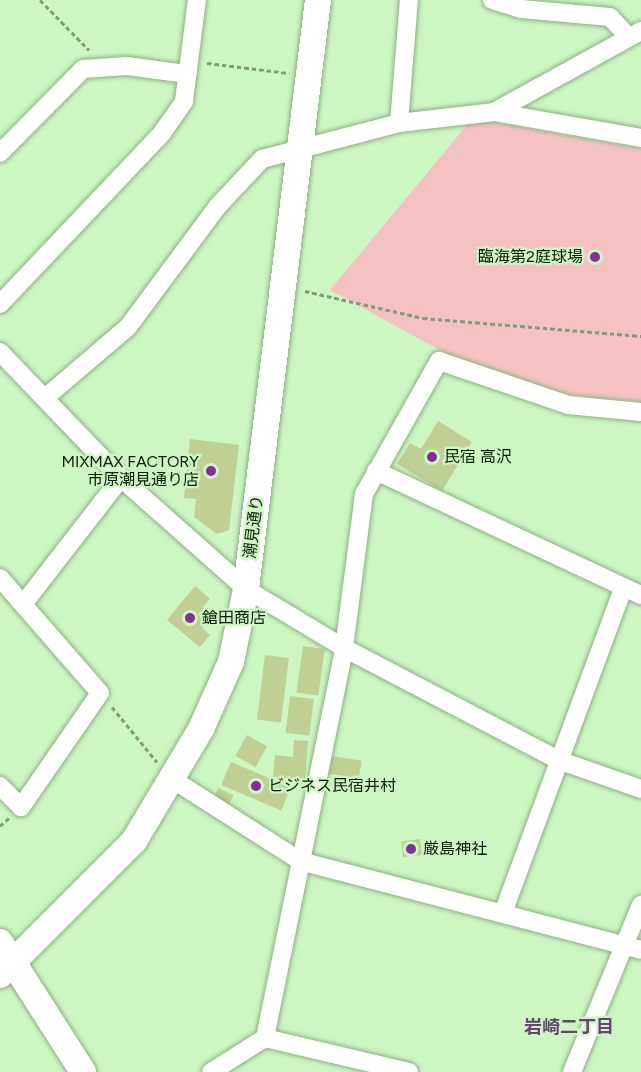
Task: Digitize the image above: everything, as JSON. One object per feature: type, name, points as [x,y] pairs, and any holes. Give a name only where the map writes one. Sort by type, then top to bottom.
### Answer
[{"type":"street","points":[[0,304],[162,133],[184,101],[197,0]]},
{"type":"street","name":"潮見通り","points":[[4,960],[134,841],[172,779],[231,662],[246,589],[318,0]]},
{"type":"street","points":[[399,123],[409,0]]},
{"type":"street","points":[[492,0],[521,9],[610,17],[635,34],[494,112]]},
{"type":"street","points":[[0,153],[83,69],[104,66],[188,68]]},
{"type":"street","points":[[46,398],[128,327],[217,207],[262,159],[399,123],[494,112],[641,138]]},
{"type":"street","points":[[0,352],[120,478],[246,589],[344,648],[558,760],[641,789]]},
{"type":"street","points":[[265,1038],[344,648],[364,494],[439,361],[568,405],[641,412]]},
{"type":"street","points":[[376,471],[641,595]]},
{"type":"street","points":[[24,603],[120,478]]},
{"type":"street","points":[[0,578],[100,693],[21,807],[0,786]]},
{"type":"street","points":[[503,913],[623,588]]},
{"type":"street","points":[[172,779],[300,861],[632,948]]},
{"type":"street","points":[[572,1072],[632,948],[641,905]]},
{"type":"street","points":[[4,960],[83,1072]]},
{"type":"street","points":[[211,1072],[265,1038],[409,1072]]},
{"type":"path","points":[[40,0],[104,66]]},
{"type":"path","points":[[188,68],[309,75]]},
{"type":"path","points":[[283,286],[423,318],[641,336]]},
{"type":"path","points":[[100,693],[172,779]]},
{"type":"shaded area","points":[[493,122],[641,149],[641,402],[570,395],[443,352],[330,290],[467,125]]},
{"type":"building","name":"民宿 高沢","points":[[438,421],[472,442],[442,491],[397,464],[410,443],[421,449]]},
{"type":"building","name":"MIXMAX FACTORY 市原潮見通り店","points":[[190,439],[239,445],[229,530],[217,534],[194,517],[196,499],[184,498]]},
{"type":"building","name":"鎗田商店","points":[[195,586],[210,599],[203,607],[213,616],[202,628],[210,635],[200,647],[167,620]]},
{"type":"building","points":[[303,646],[325,649],[318,696],[296,693]]},
{"type":"building","points":[[265,655],[289,658],[281,722],[257,720]]},
{"type":"building","points":[[290,696],[314,699],[309,736],[285,733]]},
{"type":"building","points":[[247,735],[267,746],[255,767],[235,756]]},
{"type":"building","points":[[294,740],[308,741],[305,780],[273,777],[275,755],[293,757]]},
{"type":"building","points":[[332,756],[362,761],[359,778],[329,774]]},
{"type":"building","name":"ビジネス民宿井村","points":[[231,762],[291,787],[281,810],[221,785]]},
{"type":"building","points":[[218,788],[234,795],[229,805],[214,798]]},
{"type":"building","name":"厳島神社","points":[[420,839],[422,855],[403,857],[401,841]]},
{"type":"place","name":"臨海第2庭球場","points":[[595,257]]},
{"type":"place","name":"民宿 高沢","points":[[432,457]]},
{"type":"place","name":"MIXMAX FACTORY 市原潮見通り店","points":[[211,471]]},
{"type":"place","name":"鎗田商店","points":[[190,618]]},
{"type":"place","name":"ビジネス民宿井村","points":[[256,786]]},
{"type":"place","name":"厳島神社","points":[[411,849]]},
{"type":"district","name":"岩崎二丁目","points":[[569,1027]]}]
